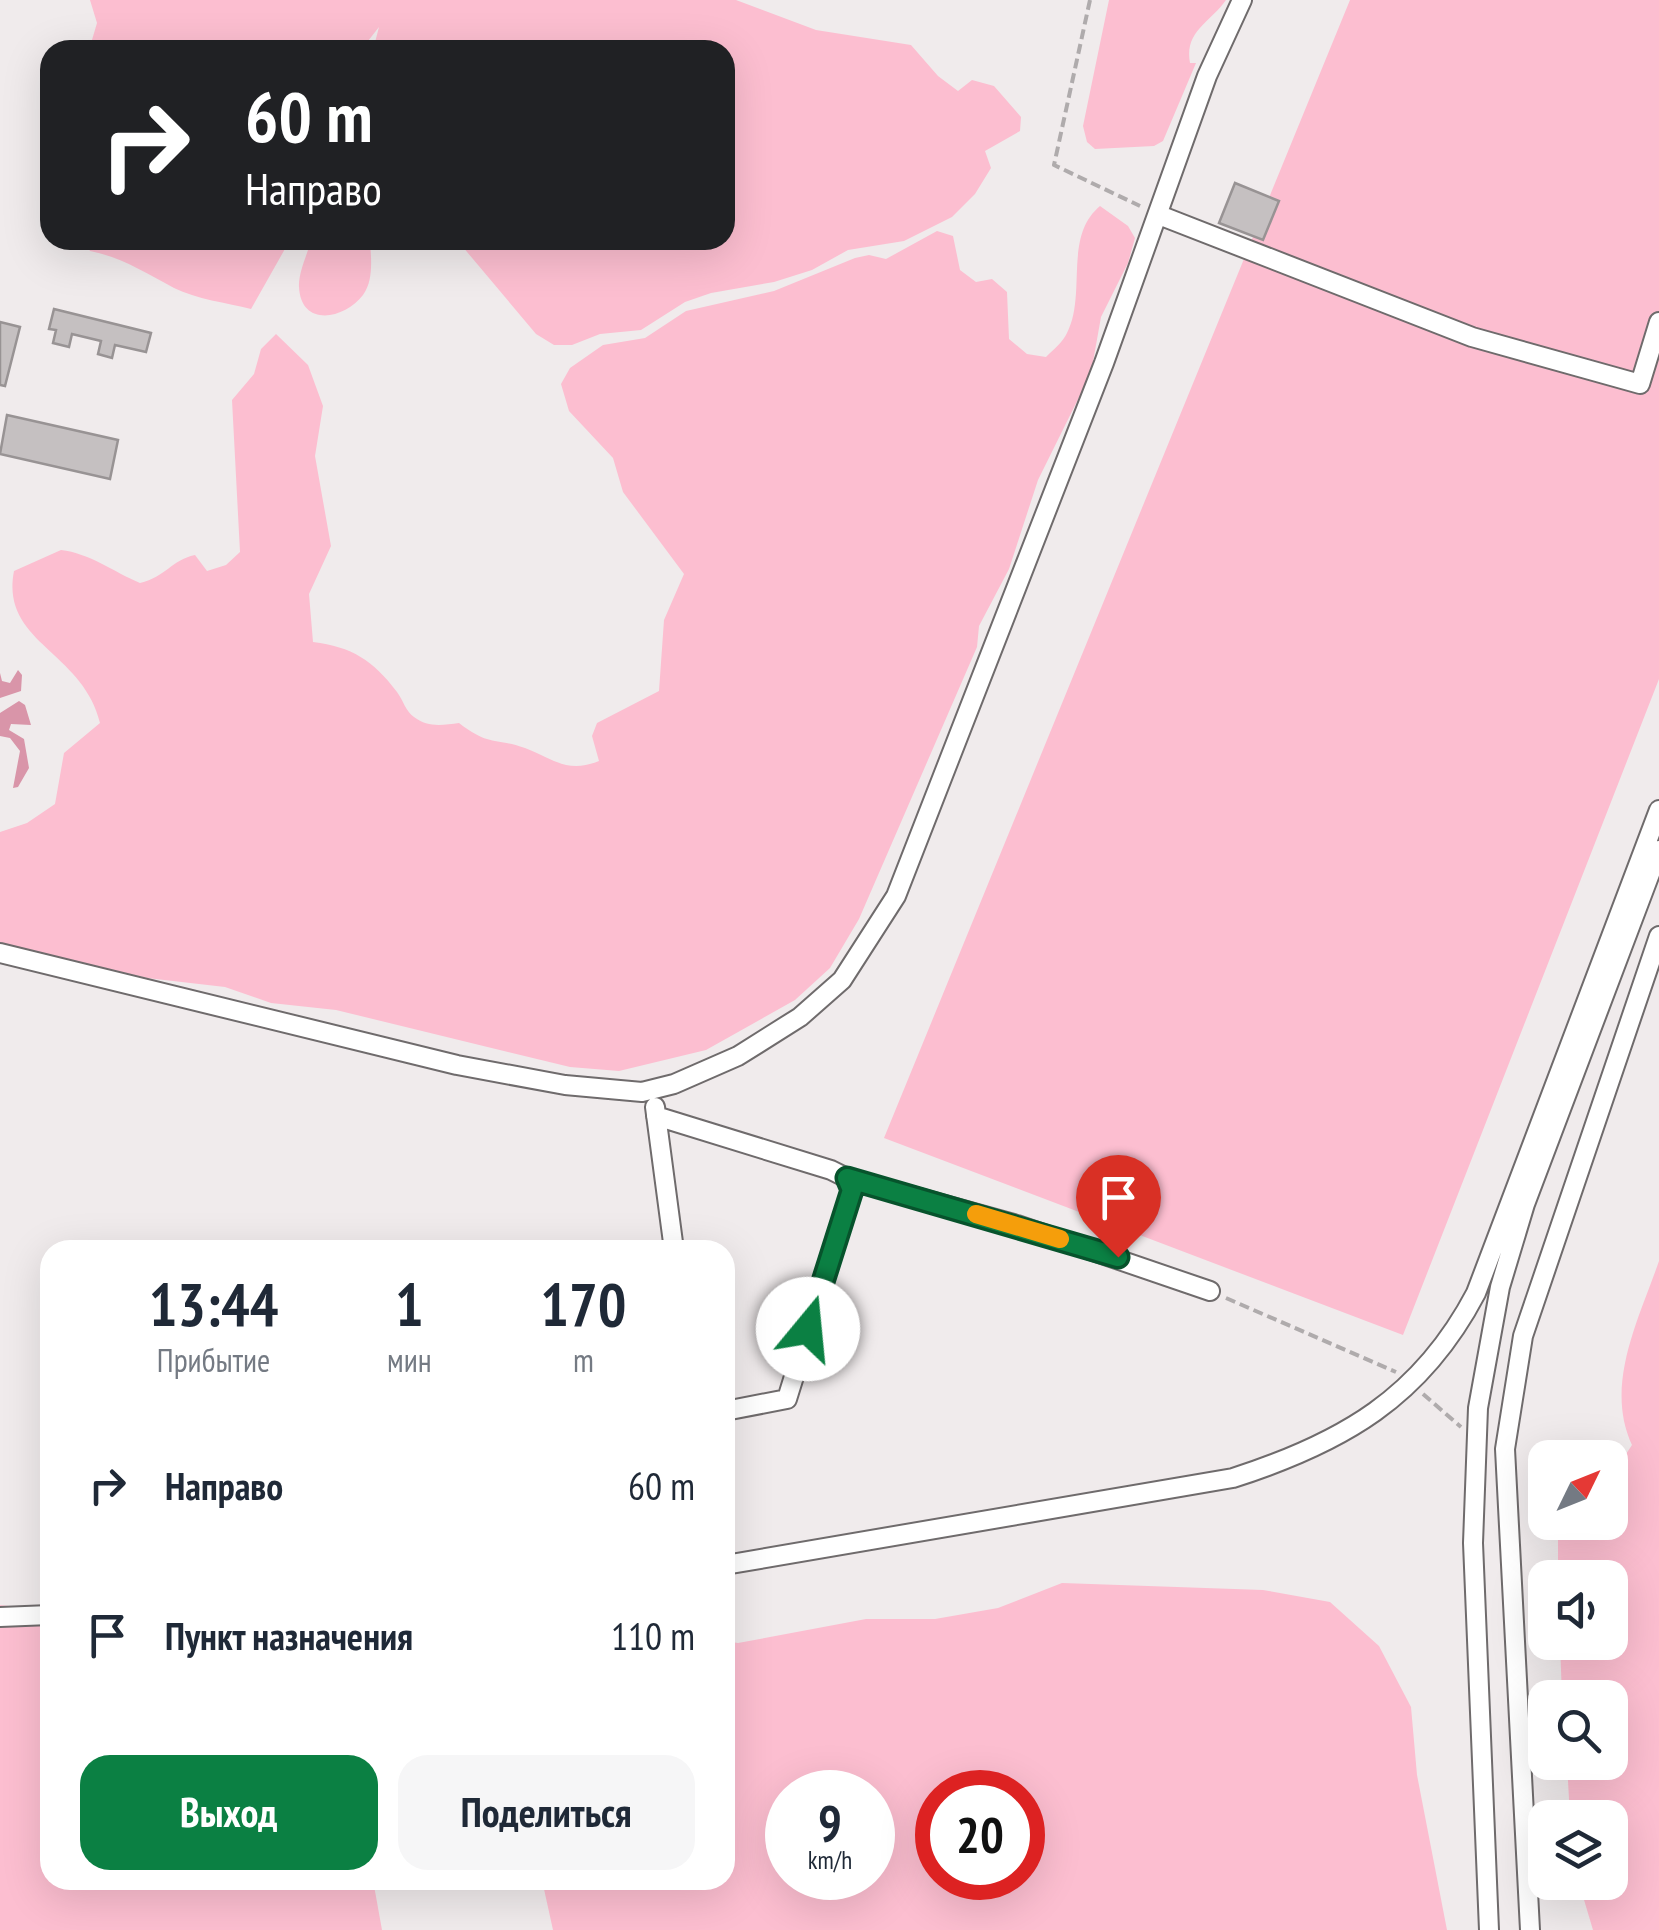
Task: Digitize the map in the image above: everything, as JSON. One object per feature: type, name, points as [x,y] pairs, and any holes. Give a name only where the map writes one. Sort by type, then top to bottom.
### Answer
[{"type":"street","points":[[0,952],[457,1065],[565,1085],[653,1092],[738,1056],[800,1017],[842,980],[873,937],[927,819],[1159,215],[1207,76],[1242,0]]},
{"type":"street","points":[[1159,215],[1472,336],[1640,384],[1659,322]]},
{"type":"street","points":[[735,1563],[1232,1478],[1282,1462],[1352,1430],[1410,1384],[1438,1355],[1476,1293],[1659,810]]},
{"type":"street","points":[[1490,1930],[1473,1543],[1476,1436],[1484,1369],[1509,1254],[1659,850]]},
{"type":"street","points":[[1530,1930],[1522,1845],[1505,1450],[1523,1336],[1659,936]]},
{"type":"street","points":[[653,1092],[673,1240]]},
{"type":"street","points":[[656,1116],[847,1178],[1017,1225],[1210,1290]]},
{"type":"street","points":[[735,1409],[787,1398],[852,1190],[847,1178]]},
{"type":"street","points":[[0,1617],[40,1615]]},
{"type":"path","points":[[1090,0],[1054,165],[1159,215]]},
{"type":"path","points":[[1210,1290],[1366,1357],[1410,1384],[1476,1436]]},
{"type":"shaded area","points":[[90,0],[736,0],[816,30],[911,45],[938,76],[958,91],[972,80],[994,86],[1021,117],[1020,131],[985,151],[991,168],[975,194],[952,217],[904,241],[848,250],[812,270],[774,282],[711,293],[685,302],[641,330],[600,334],[572,345],[554,345],[536,334],[465,250],[735,250],[735,40],[376,40],[379,27],[369,40],[92,40],[97,23]]},
{"type":"shaded area","points":[[1109,0],[1226,0],[1191,43],[1190,63],[1196,63],[1163,141],[1154,146],[1095,149],[1087,142],[1083,126]]},
{"type":"shaded area","points":[[1350,0],[1659,0],[1659,679],[1403,1335],[884,1138]]},
{"type":"shaded area","points":[[1100,206],[1128,226],[1135,238],[1128,263],[1101,317],[1091,373],[1038,480],[1009,569],[979,626],[977,647],[859,919],[830,968],[795,1000],[706,1050],[619,1071],[570,1067],[336,1010],[271,1003],[225,987],[147,978],[0,943],[0,832],[27,823],[55,804],[64,753],[100,723],[91,699],[77,679],[19,615],[13,595],[14,571],[61,550],[91,559],[140,583],[195,555],[207,571],[226,565],[240,552],[232,400],[254,374],[261,349],[276,334],[308,365],[323,406],[315,456],[331,546],[309,594],[313,642],[339,647],[370,663],[397,692],[409,712],[425,723],[459,723],[485,739],[525,748],[561,764],[588,765],[599,761],[592,736],[597,723],[659,691],[664,620],[684,574],[623,492],[613,458],[569,411],[561,384],[570,368],[603,345],[645,338],[686,311],[774,291],[855,258],[869,255],[886,259],[937,231],[953,236],[960,270],[976,282],[992,279],[1007,292],[1009,339],[1027,354],[1046,357],[1065,336],[1073,318],[1082,233]]},
{"type":"shaded area","points":[[284,250],[251,309],[183,292],[123,261],[90,251]]},
{"type":"shaded area","points":[[308,250],[370,250],[369,283],[363,295],[346,310],[325,315],[307,309],[299,287]]},
{"type":"shaded area","points":[[18,670],[22,675],[21,691],[0,698],[0,673],[2,681],[10,683]]},
{"type":"shaded area","points":[[19,701],[25,705],[31,725],[11,724],[9,730],[24,739],[29,768],[18,787],[13,788],[20,751],[10,738],[0,736],[0,713]]},
{"type":"shaded area","points":[[1659,1261],[1659,1930],[1593,1930],[1584,1900],[1628,1900],[1628,1800],[1569,1800],[1568,1780],[1628,1780],[1628,1680],[1561,1680],[1561,1660],[1628,1660],[1628,1560],[1558,1560],[1558,1540],[1628,1540],[1628,1451],[1632,1445],[1622,1399],[1634,1329]]},
{"type":"shaded area","points":[[1062,1583],[1263,1590],[1330,1602],[1379,1646],[1411,1707],[1417,1775],[1447,1930],[553,1930],[544,1890],[735,1890],[735,1643],[866,1619],[935,1619],[998,1608]]},
{"type":"shaded area","points":[[0,1605],[40,1610],[40,1890],[375,1890],[382,1930],[0,1930]]},
{"type":"building","points":[[1235,183],[1279,201],[1263,240],[1219,223]]},
{"type":"building","points":[[54,309],[151,333],[146,352],[115,345],[112,358],[98,354],[101,341],[72,334],[69,347],[53,343],[56,330],[49,329]]},
{"type":"building","points":[[0,322],[20,327],[5,386],[0,385]]},
{"type":"building","points":[[7,415],[118,440],[110,479],[0,454]]},
{"type":"slow traffic","points":[[976,1214],[1060,1239]]},
{"type":"route","points":[[808,1329],[852,1190],[847,1178],[1118,1257]]}]
